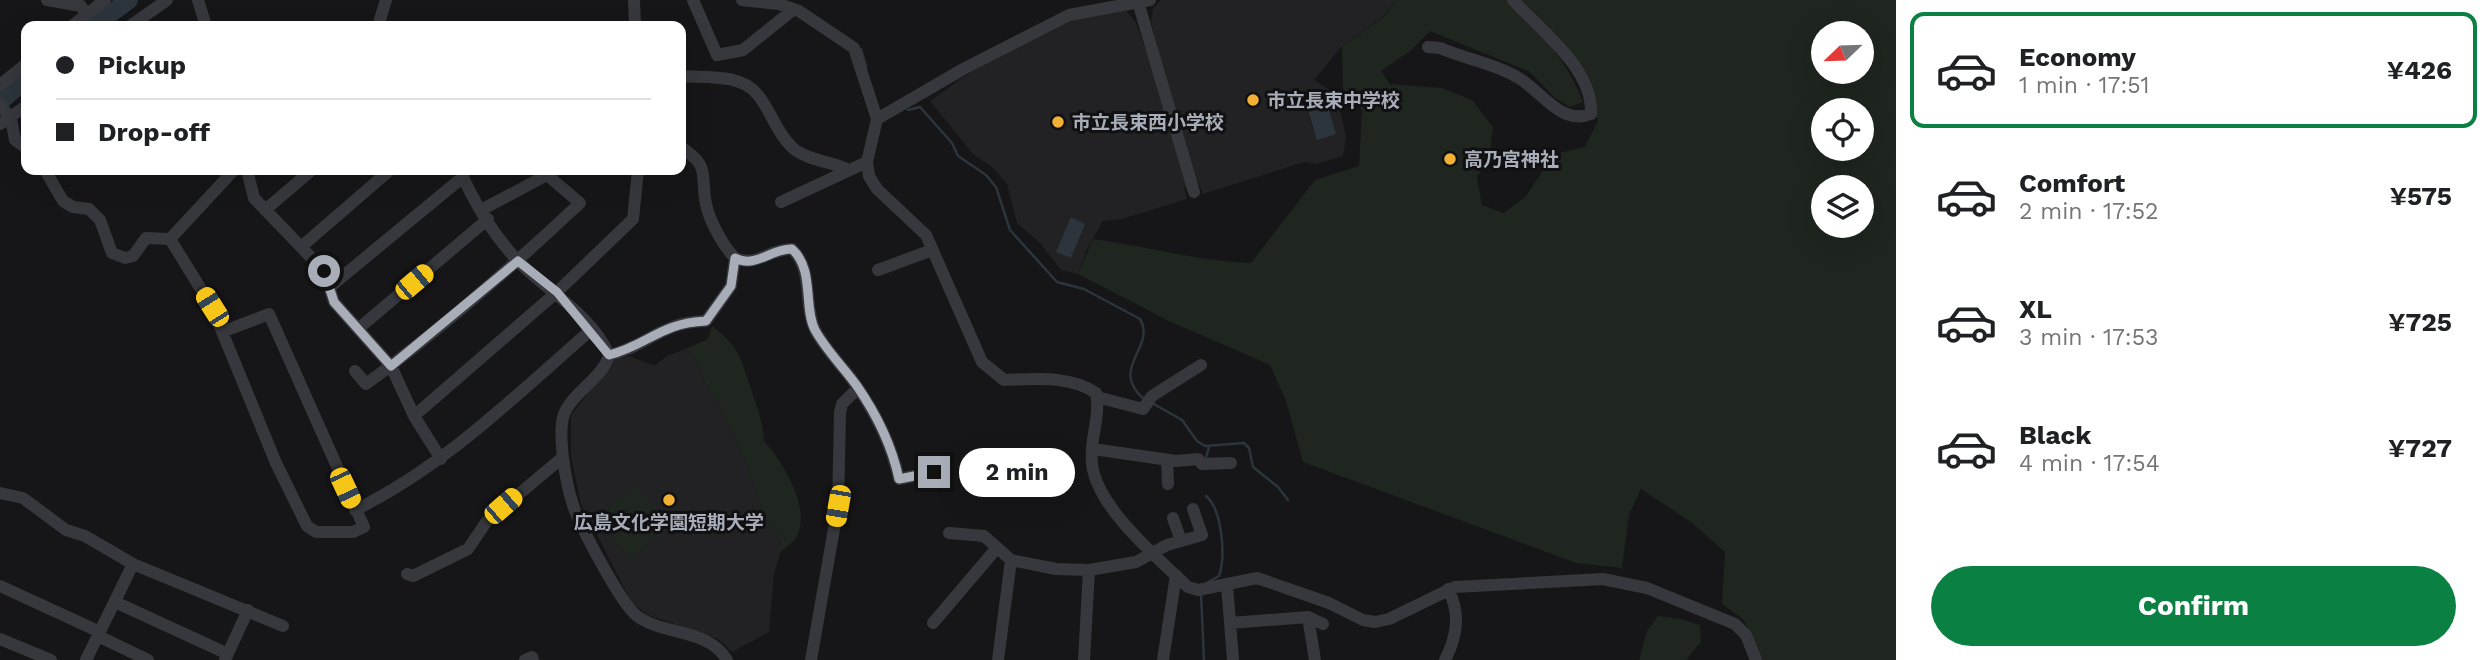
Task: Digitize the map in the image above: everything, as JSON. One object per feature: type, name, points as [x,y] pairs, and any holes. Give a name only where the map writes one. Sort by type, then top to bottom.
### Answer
[{"type":"street","points":[[47,0],[81,6],[86,15]]},
{"type":"street","points":[[78,21],[105,0]]},
{"type":"street","points":[[137,21],[167,0]]},
{"type":"street","points":[[198,0],[204,21]]},
{"type":"street","points":[[380,21],[386,0]]},
{"type":"street","points":[[634,0],[635,21]]},
{"type":"street","points":[[693,0],[717,55],[743,50],[799,7]]},
{"type":"street","points":[[742,0],[799,7],[854,48],[877,119],[867,162],[877,190],[926,235],[982,362],[1004,380],[1045,378],[1086,387],[1097,397],[1143,409],[1152,396],[1201,365]]},
{"type":"street","points":[[1428,47],[1440,48],[1517,77],[1549,105],[1568,115],[1583,117],[1591,114],[1592,104],[1578,74],[1547,32],[1513,0]]},
{"type":"street","points":[[877,119],[965,68],[1069,15],[1144,1],[1194,192]]},
{"type":"street","points":[[0,85],[21,68]]},
{"type":"street","points":[[686,76],[743,83],[757,94],[770,118],[795,150],[849,170]]},
{"type":"street","points":[[0,104],[12,133],[21,143]]},
{"type":"street","points":[[6,121],[21,110]]},
{"type":"street","points":[[686,151],[698,159],[704,171],[706,205],[735,258],[731,286],[706,321],[677,323],[609,355],[565,411],[563,457],[573,505],[624,603],[638,617],[709,642],[720,649],[727,660]]},
{"type":"street","points":[[781,202],[867,162]]},
{"type":"street","points":[[48,175],[63,201],[72,207],[89,209],[100,220],[112,253],[118,258],[133,256],[146,238],[170,239],[229,175]]},
{"type":"street","points":[[248,175],[254,198],[324,271],[334,302],[391,366],[414,416],[441,459]]},
{"type":"street","points":[[265,210],[306,175]]},
{"type":"street","points":[[301,247],[384,175]]},
{"type":"street","points":[[331,286],[460,175]]},
{"type":"street","points":[[462,175],[485,215],[518,261],[557,292],[609,355]]},
{"type":"street","points":[[355,371],[366,384],[391,366],[518,261],[580,203],[547,175],[485,215],[358,329]]},
{"type":"street","points":[[414,416],[557,292],[633,219],[637,175]]},
{"type":"street","points":[[170,239],[212,307],[222,332],[276,463],[307,526],[316,532],[353,532],[364,527],[269,314],[222,332]]},
{"type":"street","points":[[735,258],[752,262],[779,249],[792,249],[798,256],[810,291],[816,331],[859,388],[893,453],[899,479],[934,472]]},
{"type":"street","points":[[878,270],[932,250]]},
{"type":"street","points":[[355,510],[395,490],[441,459],[591,330]]},
{"type":"street","points":[[811,660],[838,506],[840,413],[842,404],[859,388]]},
{"type":"street","points":[[1097,397],[1092,464],[1101,489],[1116,514],[1188,587],[1198,590],[1257,578],[1329,603],[1363,621],[1375,622],[1389,619],[1448,589],[1603,579],[1647,588],[1735,624],[1746,635],[1756,660]]},
{"type":"street","points":[[1093,449],[1167,460],[1198,459],[1202,470],[1231,463]]},
{"type":"street","points":[[407,574],[413,576],[468,549],[487,521],[563,457]]},
{"type":"street","points":[[1167,460],[1168,484]]},
{"type":"street","points":[[0,493],[23,498],[66,530],[85,536],[132,564],[283,626]]},
{"type":"street","points":[[949,533],[984,536],[1011,560],[1056,569],[1088,570],[1121,566],[1202,535],[1193,509]]},
{"type":"street","points":[[1173,519],[1181,541]]},
{"type":"street","points":[[933,623],[996,549]]},
{"type":"street","points":[[998,660],[1011,560]]},
{"type":"street","points":[[86,660],[132,564]]},
{"type":"street","points":[[1084,660],[1088,570]]},
{"type":"street","points":[[1163,660],[1176,575]]},
{"type":"street","points":[[1227,585],[1233,660]]},
{"type":"street","points":[[0,586],[148,660]]},
{"type":"street","points":[[1445,660],[1456,638],[1456,604],[1448,589]]},
{"type":"street","points":[[115,602],[227,657],[248,610]]},
{"type":"street","points":[[1230,623],[1308,617],[1323,624]]},
{"type":"street","points":[[1308,617],[1315,660]]},
{"type":"street","points":[[0,639],[51,660]]},
{"type":"street","points":[[525,660],[532,657],[533,660]]},
{"type":"shaded area","name":"市立長束中学校","points":[[1161,0],[1396,0],[1384,16],[1342,46],[1314,80],[1330,90],[1340,110],[1346,137],[1343,156],[1316,164],[1304,162],[1203,194],[1198,182],[1195,183],[1151,22],[1153,8]]},
{"type":"shaded area","points":[[1396,0],[1509,0],[1561,60],[1583,102],[1570,107],[1555,98],[1530,72],[1430,31],[1410,51],[1381,71],[1390,84],[1442,88],[1472,100],[1493,127],[1490,154],[1477,177],[1482,205],[1504,213],[1526,196],[1554,154],[1585,147],[1598,121],[1583,73],[1519,0],[1896,0],[1896,660],[1761,660],[1744,620],[1722,604],[1725,552],[1691,522],[1641,489],[1629,515],[1622,568],[1576,563],[1303,462],[1286,401],[1270,365],[1169,321],[1078,274],[1093,239],[1251,263],[1315,180],[1359,166],[1362,110],[1343,92],[1342,46],[1384,17]]},
{"type":"shaded area","name":"市立長束西小学校","points":[[1126,10],[1136,23],[1161,92],[1188,185],[1184,187],[1187,199],[1122,219],[1103,221],[1087,249],[1078,274],[1061,270],[1040,243],[1017,223],[1007,184],[992,167],[973,154],[930,101],[976,68],[1069,17]]},
{"type":"shaded area","points":[[1325,97],[1336,134],[1317,140],[1306,102]]},
{"type":"shaded area","points":[[1071,217],[1085,224],[1071,258],[1056,252]]},
{"type":"shaded area","points":[[712,326],[738,353],[759,414],[764,441],[779,461],[798,499],[800,524],[797,536],[781,551],[778,533],[765,519],[745,459],[716,399],[706,386],[697,361],[685,349],[708,339]]},
{"type":"shaded area","name":"広島文化学園短期大学","points":[[685,349],[697,361],[706,386],[716,399],[745,459],[765,519],[778,533],[781,551],[774,574],[769,632],[732,652],[718,639],[648,615],[632,603],[581,504],[571,457],[571,415],[614,360],[630,356],[654,366],[667,356]]},
{"type":"shaded area","points":[[636,485],[670,525],[630,559],[597,518]]},
{"type":"shaded area","points":[[1658,616],[1700,625],[1701,642],[1686,660],[1639,660],[1647,631]]},
{"type":"waterway","points":[[101,21],[129,0]]},
{"type":"waterway","points":[[861,49],[866,66]]},
{"type":"waterway","points":[[0,102],[21,83]]},
{"type":"waterway","points":[[908,110],[920,107],[952,143],[958,156],[986,175],[996,187],[1010,230],[1057,282],[1084,289],[1140,319],[1144,329],[1143,339],[1131,368],[1131,378],[1135,389],[1145,400]]},
{"type":"waterway","points":[[1152,403],[1182,420],[1197,441],[1205,446],[1244,443],[1249,448],[1253,467],[1278,487],[1288,500]]},
{"type":"waterway","points":[[1205,461],[1209,447]]},
{"type":"waterway","points":[[1206,496],[1216,511],[1222,545],[1219,576],[1208,582]]},
{"type":"waterway","points":[[1201,594],[1204,660]]},
{"type":"place","name":"市立長束中学校","points":[[1253,100]]},
{"type":"place","name":"市立長束西小学校","points":[[1058,122]]},
{"type":"place","name":"高乃宮神社","points":[[1450,159]]},
{"type":"place","name":"広島文化学園短期大学","points":[[669,500]]},
{"type":"route","points":[[324,271],[334,302],[391,366],[518,261],[557,292],[609,355],[677,323],[706,321],[731,286],[732,264],[735,258],[752,262],[779,249],[792,249],[798,256],[810,291],[816,331],[859,388],[876,417],[893,453],[899,479],[934,472]]}]
